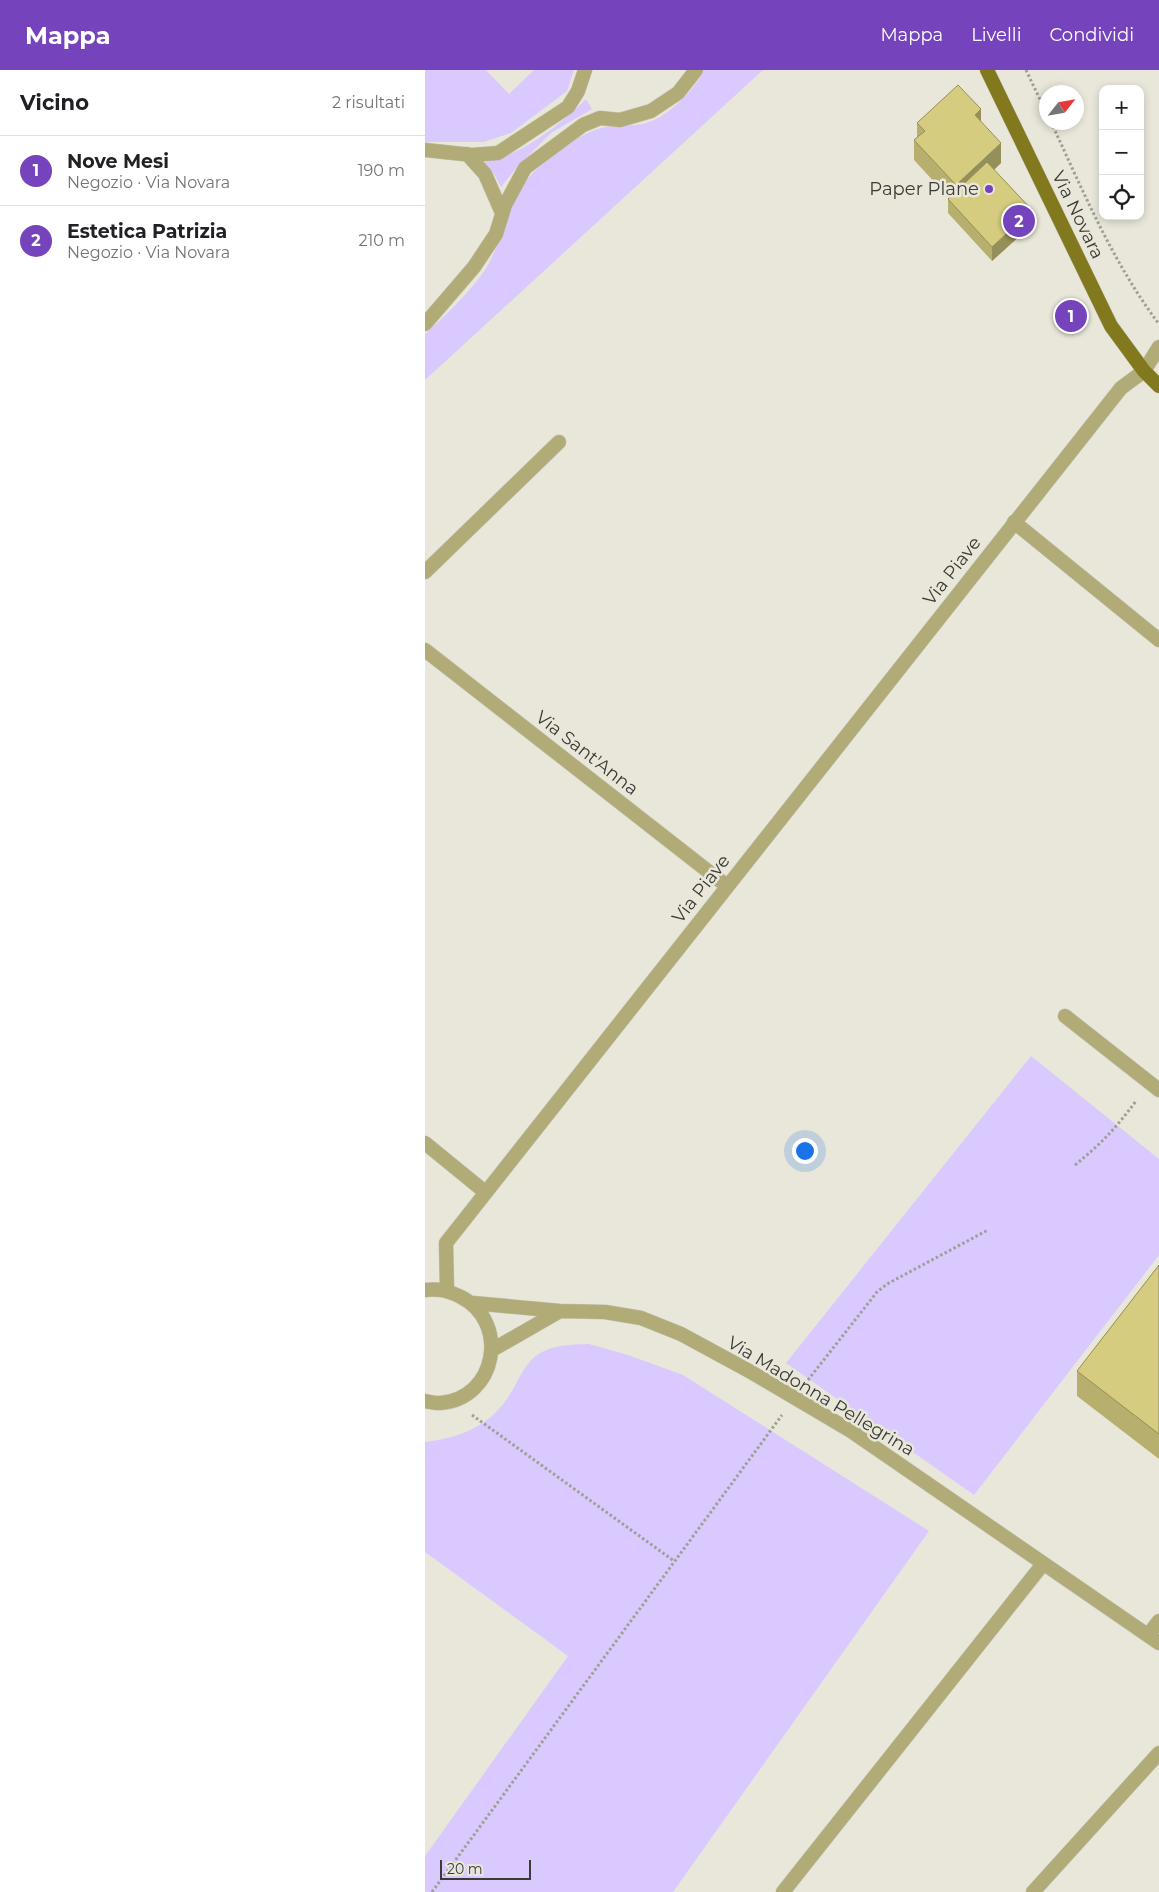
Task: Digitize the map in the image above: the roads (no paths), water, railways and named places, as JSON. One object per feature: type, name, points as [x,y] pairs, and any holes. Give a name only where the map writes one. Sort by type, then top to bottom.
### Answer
[{"type":"main road","name":"Via Novara","points":[[987,70],[1111,326],[1144,371],[1159,386]]},
{"type":"street","points":[[425,150],[467,154],[498,153],[568,107],[578,91],[585,70]]},
{"type":"street","points":[[425,324],[474,267],[495,234],[502,213],[525,168],[583,125],[600,118],[619,120],[651,111],[678,93],[696,70]]},
{"type":"street","points":[[467,154],[485,174],[502,213]]},
{"type":"street","points":[[1144,371],[1159,346]]},
{"type":"street","name":"Via Piave","points":[[447,1290],[446,1243],[1121,388],[1144,371]]},
{"type":"street","points":[[425,572],[559,442]]},
{"type":"street","points":[[1014,522],[1159,640]]},
{"type":"street","name":"Via Sant'Anna","points":[[425,650],[727,886]]},
{"type":"street","points":[[1065,1016],[1154,1086]]},
{"type":"street","points":[[425,1143],[485,1192]]},
{"type":"street","points":[[425,1290],[447,1290],[473,1303],[489,1326],[493,1350],[482,1380],[471,1391],[453,1400],[440,1403],[425,1401]]},
{"type":"street","name":"Via Madonna Pellegrina","points":[[473,1303],[605,1312],[641,1318],[681,1334],[751,1372],[851,1431],[1153,1639]]},
{"type":"street","points":[[493,1350],[560,1310]]},
{"type":"street","points":[[783,1892],[1043,1564]]},
{"type":"street","points":[[1153,1639],[1159,1620]]},
{"type":"street","points":[[1033,1892],[1159,1753]]},
{"type":"place","name":"Paper Plane","points":[[989,189]]},
{"type":"place","name":"Estetica Patrizia","points":[[1019,221]]},
{"type":"place","name":"Nove Mesi","points":[[1071,316]]}]
